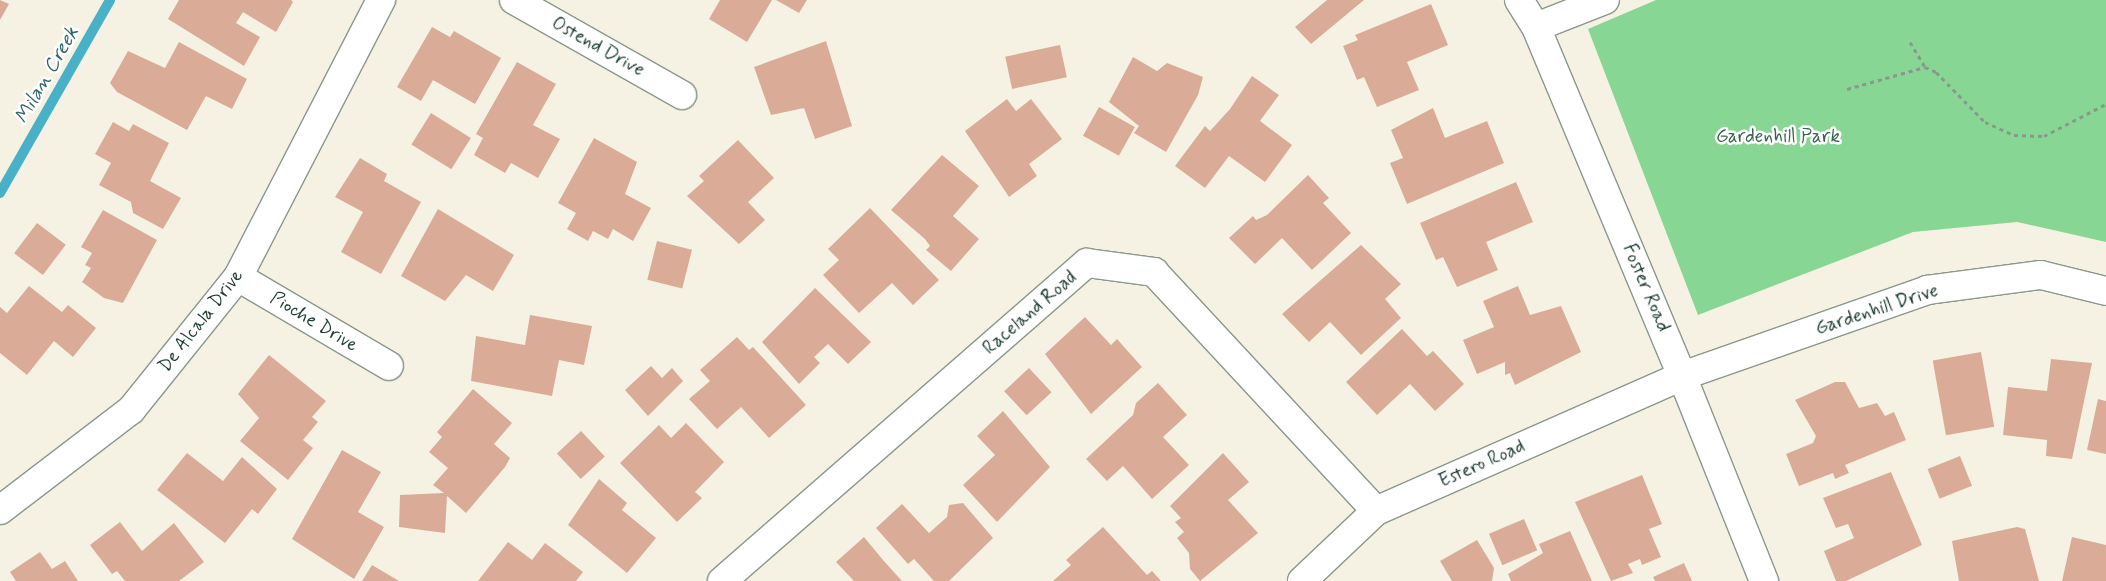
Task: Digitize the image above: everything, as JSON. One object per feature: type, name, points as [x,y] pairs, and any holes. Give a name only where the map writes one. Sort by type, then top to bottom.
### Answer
[{"type":"street","name":"De Alcala Drive","points":[[0,510],[131,410],[238,277],[380,0]]},
{"type":"street","name":"Ostend Drive","points":[[514,0],[682,95]]},
{"type":"street","name":"Foster Road","points":[[1519,0],[1536,27],[1682,376],[1764,581]]},
{"type":"street","points":[[1536,27],[1605,0]]},
{"type":"street","name":"Raceland Road","points":[[722,581],[1087,263],[1154,272],[1376,511]]},
{"type":"street","name":"Gardenhill Drive","points":[[1682,376],[1927,290],[2041,276],[2106,291]]},
{"type":"street","name":"Pioche Drive","points":[[238,277],[389,366]]},
{"type":"street","name":"Estero Road","points":[[1302,581],[1376,511],[1682,376]]},
{"type":"path","points":[[1910,42],[1925,67],[1936,72],[1984,122],[2014,135],[2044,136],[2106,104]]},
{"type":"path","points":[[1847,89],[1925,67]]},
{"type":"green space","name":"Gardenhill Park","points":[[1656,0],[2106,0],[2106,242],[2017,222],[1913,232],[1698,315],[1588,29]]},
{"type":"building","points":[[0,0],[9,4],[0,20]]},
{"type":"building","points":[[179,0],[291,0],[293,2],[276,32],[243,12],[236,23],[260,37],[244,66],[168,19]]},
{"type":"building","points":[[720,0],[772,0],[747,42],[709,19]]},
{"type":"building","points":[[776,0],[807,0],[799,13]]},
{"type":"building","points":[[1327,0],[1364,0],[1311,44],[1295,27]]},
{"type":"building","points":[[1431,4],[1448,45],[1407,62],[1419,90],[1377,107],[1364,77],[1357,80],[1343,46],[1358,40],[1355,35]]},
{"type":"building","points":[[432,27],[450,37],[454,31],[501,58],[475,104],[433,80],[421,101],[397,87]]},
{"type":"building","points":[[826,41],[852,126],[815,139],[804,108],[771,115],[754,67]]},
{"type":"building","points":[[179,42],[247,79],[232,109],[206,96],[187,130],[117,92],[110,83],[128,51],[165,68]]},
{"type":"building","points":[[1060,45],[1067,77],[1012,89],[1005,57]]},
{"type":"building","points":[[1133,57],[1157,71],[1167,63],[1203,77],[1198,95],[1166,152],[1134,133],[1139,126],[1109,102]]},
{"type":"building","points":[[517,62],[556,84],[533,125],[560,139],[538,178],[511,163],[505,173],[474,155],[483,138],[476,134]]},
{"type":"building","points":[[1252,76],[1279,95],[1260,121],[1292,145],[1265,182],[1229,156],[1205,188],[1175,166],[1205,126],[1210,131],[1230,109]]},
{"type":"building","points":[[1007,99],[1016,111],[1031,99],[1062,139],[1029,164],[1037,176],[1009,197],[965,131]]},
{"type":"building","points":[[1099,107],[1135,127],[1119,156],[1083,136]]},
{"type":"building","points":[[1433,108],[1445,138],[1487,121],[1504,163],[1407,204],[1390,163],[1403,158],[1391,130]]},
{"type":"building","points":[[431,113],[471,138],[451,169],[411,144]]},
{"type":"building","points":[[113,122],[129,131],[133,124],[169,143],[150,181],[181,198],[163,229],[133,213],[131,202],[99,185],[111,163],[95,154]]},
{"type":"building","points":[[594,138],[637,162],[625,194],[651,208],[633,241],[613,229],[608,239],[593,231],[588,241],[567,229],[576,213],[558,203]]},
{"type":"building","points":[[738,140],[774,178],[748,202],[765,220],[739,244],[687,196],[704,181],[699,176]]},
{"type":"building","points":[[942,155],[979,186],[953,216],[979,239],[951,271],[926,250],[930,246],[925,239],[891,210]]},
{"type":"building","points":[[360,158],[387,174],[384,181],[421,202],[381,274],[341,252],[363,212],[335,197]]},
{"type":"building","points":[[1308,175],[1329,198],[1323,203],[1351,233],[1312,270],[1282,238],[1255,264],[1229,238],[1253,216],[1256,220],[1267,215]]},
{"type":"building","points":[[1516,182],[1533,222],[1486,242],[1498,270],[1457,287],[1443,257],[1436,260],[1420,223]]},
{"type":"building","points":[[870,208],[939,280],[913,305],[892,283],[859,313],[823,275],[839,260],[828,249]]},
{"type":"building","points":[[438,209],[514,255],[493,291],[466,275],[445,301],[401,276]]},
{"type":"building","points":[[103,210],[157,240],[123,303],[104,298],[82,282],[91,268],[85,265],[92,253],[81,247]]},
{"type":"building","points":[[37,223],[66,245],[43,275],[14,253]]},
{"type":"building","points":[[657,241],[692,250],[682,289],[647,280]]},
{"type":"building","points":[[1361,245],[1401,284],[1385,299],[1401,318],[1361,355],[1330,322],[1309,342],[1282,314]]},
{"type":"building","points":[[29,286],[62,312],[68,305],[96,328],[73,357],[54,341],[27,375],[0,353],[0,307],[7,313]]},
{"type":"building","points":[[1518,286],[1530,315],[1561,306],[1581,352],[1515,385],[1510,373],[1505,375],[1505,362],[1477,374],[1463,340],[1494,327],[1483,301]]},
{"type":"building","points":[[815,288],[871,342],[848,364],[828,344],[814,357],[820,363],[799,384],[762,342]]},
{"type":"building","points":[[530,315],[592,326],[584,365],[559,360],[552,396],[471,381],[476,336],[525,345]]},
{"type":"building","points":[[1085,317],[1111,345],[1117,339],[1142,367],[1091,414],[1045,354]]},
{"type":"building","points":[[1402,329],[1427,356],[1433,351],[1464,384],[1435,411],[1410,384],[1377,415],[1346,382]]},
{"type":"building","points":[[737,337],[749,350],[753,347],[806,405],[769,438],[741,407],[717,429],[689,399],[710,381],[700,370]]},
{"type":"building","points":[[1981,352],[1994,427],[1946,435],[1933,361]]},
{"type":"building","points":[[269,355],[326,401],[312,417],[318,422],[303,440],[313,448],[288,480],[240,441],[259,418],[238,394]]},
{"type":"building","points":[[2051,359],[2092,363],[2072,459],[2046,456],[2047,440],[2003,435],[2008,387],[2047,391]]},
{"type":"building","points":[[651,366],[662,378],[672,368],[683,381],[648,416],[625,390]]},
{"type":"building","points":[[1029,368],[1052,392],[1027,415],[1004,391]]},
{"type":"building","points":[[1835,382],[1845,382],[1859,408],[1877,403],[1885,416],[1894,412],[1906,440],[1845,465],[1849,473],[1835,479],[1833,473],[1799,486],[1786,454],[1813,443],[1816,436],[1795,400]]},
{"type":"building","points":[[1158,383],[1187,415],[1163,437],[1189,465],[1152,499],[1123,466],[1107,481],[1086,459],[1133,415],[1136,403]]},
{"type":"building","points":[[473,389],[512,423],[494,444],[510,458],[505,467],[466,513],[447,496],[445,533],[399,527],[400,495],[444,493],[433,485],[448,468],[429,452],[442,437],[437,432]]},
{"type":"building","points":[[2098,399],[2106,401],[2106,454],[2087,450]]},
{"type":"building","points":[[1003,411],[1050,467],[997,522],[963,485],[995,455],[977,436]]},
{"type":"building","points":[[686,423],[724,462],[695,492],[702,498],[677,522],[620,463],[659,425],[671,438]]},
{"type":"building","points":[[581,431],[605,457],[581,479],[557,454]]},
{"type":"building","points":[[342,450],[381,472],[358,512],[384,527],[354,579],[292,539]]},
{"type":"building","points":[[187,453],[223,481],[242,457],[277,489],[258,514],[252,509],[225,543],[157,490]]},
{"type":"building","points":[[1223,453],[1249,482],[1228,500],[1258,533],[1200,581],[1190,569],[1189,553],[1177,538],[1184,532],[1175,522],[1181,518],[1170,506]]},
{"type":"building","points":[[1960,456],[1972,486],[1940,499],[1928,469]]},
{"type":"building","points":[[1891,472],[1922,545],[1846,581],[1836,581],[1824,551],[1854,538],[1848,524],[1836,528],[1823,498]]},
{"type":"building","points":[[1642,475],[1662,524],[1649,529],[1661,557],[1642,565],[1640,559],[1628,564],[1633,573],[1611,581],[1575,502]]},
{"type":"building","points":[[599,479],[627,503],[622,510],[656,538],[627,573],[568,525]]},
{"type":"building","points":[[963,503],[993,538],[949,581],[934,581],[914,559],[908,564],[876,528],[902,504],[929,533],[947,517],[949,505]]},
{"type":"building","points":[[1524,519],[1537,550],[1502,565],[1489,534]]},
{"type":"building","points":[[120,522],[142,551],[174,523],[204,562],[179,581],[125,581],[117,571],[112,574],[90,545]]},
{"type":"building","points":[[1103,527],[1147,575],[1152,571],[1161,581],[1053,581],[1071,565],[1066,560]]},
{"type":"building","points":[[2017,527],[2025,529],[2039,581],[1959,581],[1952,541]]},
{"type":"building","points":[[1570,531],[1592,581],[1511,581],[1508,574],[1543,553],[1539,544]]},
{"type":"building","points":[[864,537],[902,581],[854,581],[836,562]]},
{"type":"building","points":[[2072,537],[2106,545],[2106,581],[2062,581]]},
{"type":"building","points":[[1477,540],[1494,568],[1492,581],[1452,581],[1440,561]]},
{"type":"building","points":[[508,542],[532,560],[545,543],[583,572],[576,581],[478,581]]},
{"type":"building","points":[[40,552],[52,569],[65,561],[78,581],[16,581],[10,572]]},
{"type":"building","points":[[1684,563],[1692,581],[1655,581],[1653,577]]},
{"type":"building","points":[[372,565],[399,581],[362,581]]},
{"type":"waterway","name":"Milan Creek","points":[[0,193],[110,0]]}]
